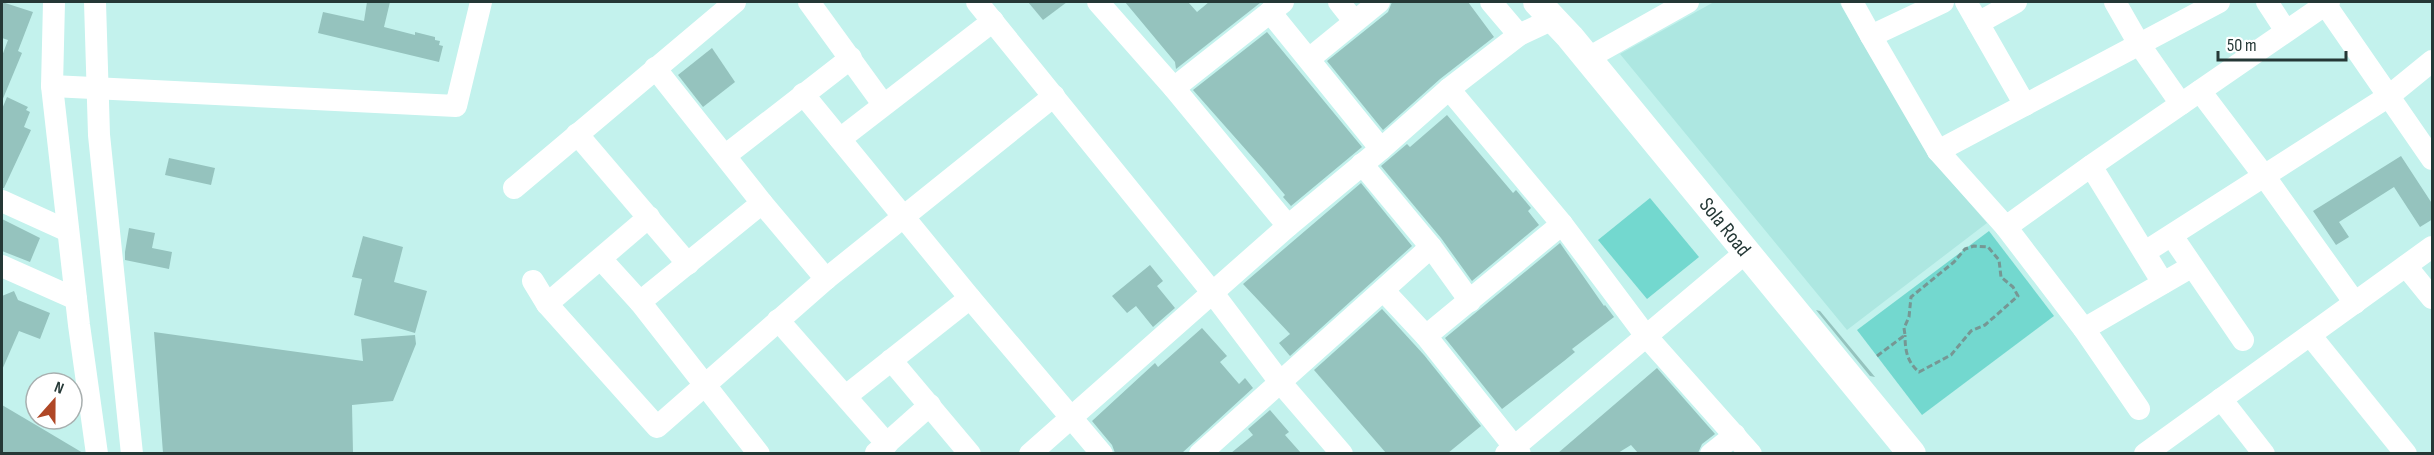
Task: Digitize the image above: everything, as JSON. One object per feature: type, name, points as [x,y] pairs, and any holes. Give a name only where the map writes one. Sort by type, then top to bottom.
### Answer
[{"type":"main road","name":"Sola Road","points":[[1550,7],[1595,55],[1934,453]]},
{"type":"main road","name":"Sola Road","points":[[1595,55],[1745,253],[1912,453]]},
{"type":"street","points":[[54,2],[52,86],[76,299],[97,453]]},
{"type":"street","points":[[95,2],[99,135],[132,453]]},
{"type":"street","points":[[52,86],[456,106],[481,2]]},
{"type":"street","points":[[514,188],[735,2]]},
{"type":"street","points":[[809,2],[883,104]]},
{"type":"street","points":[[977,2],[1212,292],[1280,382],[1342,453]]},
{"type":"street","points":[[1098,2],[1174,88],[1288,226]]},
{"type":"street","points":[[1339,2],[1354,21]]},
{"type":"street","points":[[1309,60],[1379,2]]},
{"type":"street","points":[[1491,2],[1518,35]]},
{"type":"street","points":[[1595,55],[1688,2]]},
{"type":"street","points":[[1852,2],[1938,151],[2006,227],[2084,329],[2139,409]]},
{"type":"street","points":[[1871,36],[1943,2]]},
{"type":"street","points":[[1966,2],[2025,105]]},
{"type":"street","points":[[2115,2],[2139,44],[2181,104]]},
{"type":"street","points":[[1938,151],[2219,2]]},
{"type":"street","points":[[2267,2],[2286,31]]},
{"type":"street","points":[[1978,23],[2008,3]]},
{"type":"street","points":[[2006,227],[2327,3],[2433,159]]},
{"type":"street","points":[[1174,88],[1277,7],[1309,60],[1381,149]]},
{"type":"street","points":[[1030,453],[1288,226],[1449,89],[1550,7]]},
{"type":"street","points":[[840,139],[993,21]]},
{"type":"street","points":[[726,155],[851,58]]},
{"type":"street","points":[[2145,252],[2389,96],[2433,61]]},
{"type":"street","points":[[655,68],[762,203],[826,279]]},
{"type":"street","points":[[1449,89],[1562,224],[1646,336],[1751,453]]},
{"type":"street","points":[[2200,91],[2355,303]]},
{"type":"street","points":[[803,94],[970,298],[1102,453]]},
{"type":"street","points":[[533,281],[547,304],[657,427],[826,279],[905,218],[1054,96]]},
{"type":"street","points":[[577,134],[688,264]]},
{"type":"street","points":[[1362,164],[1431,247],[1470,301]]},
{"type":"street","points":[[2091,166],[2163,283]]},
{"type":"street","points":[[2,201],[68,231]]},
{"type":"street","points":[[640,302],[762,203]]},
{"type":"street","points":[[547,304],[649,217]]},
{"type":"street","points":[[1426,336],[1562,224]]},
{"type":"street","points":[[2172,236],[2243,340]]},
{"type":"street","points":[[1200,453],[1431,247]]},
{"type":"street","points":[[2145,453],[2433,247]]},
{"type":"street","points":[[1384,291],[1426,336],[1513,451],[1745,253]]},
{"type":"street","points":[[601,259],[640,302],[759,453]]},
{"type":"street","points":[[2,266],[76,299]]},
{"type":"street","points":[[2406,266],[2433,298]]},
{"type":"street","points":[[2084,329],[2191,267]]},
{"type":"street","points":[[846,396],[970,298]]},
{"type":"street","points":[[778,320],[846,396],[881,449],[930,405]]},
{"type":"street","points":[[2310,335],[2406,453]]},
{"type":"street","points":[[891,360],[970,453]]},
{"type":"street","points":[[2221,399],[2264,453]]},
{"type":"street","points":[[1711,453],[1735,435]]},
{"type":"path","points":[[1974,246],[1988,247],[1999,260],[2001,277],[2013,287],[2018,296],[2012,303],[1985,325],[1971,331],[1950,355],[1919,372],[1908,359],[1905,335],[1904,328],[1909,317],[1911,297],[1954,262],[1965,249],[1974,246]]},
{"type":"path","points":[[1877,356],[1905,335]]},
{"type":"shaded area","points":[[1714,2],[1839,2],[1929,156],[1987,223],[1847,330],[1620,54]]},
{"type":"shaded area","points":[[1650,198],[1699,257],[1647,299],[1598,240]]},
{"type":"shaded area","points":[[1989,231],[2054,316],[1922,415],[1857,330]]},
{"type":"building","points":[[2,2],[33,12],[18,51],[22,53],[2,101],[2,56],[8,40],[2,38]]},
{"type":"building","points":[[367,2],[390,2],[384,27],[415,35],[415,32],[435,37],[435,40],[440,41],[439,45],[443,46],[439,62],[318,33],[323,12],[364,21]]},
{"type":"building","points":[[1028,2],[1067,2],[1043,20]]},
{"type":"building","points":[[1125,2],[1188,2],[1197,12],[1209,2],[1260,3],[1176,69],[1175,62]]},
{"type":"building","points":[[1392,2],[1468,2],[1494,37],[1440,79],[1383,130],[1327,61],[1388,12]]},
{"type":"building","points":[[1267,32],[1362,147],[1291,206],[1283,197],[1285,195],[1193,90]]},
{"type":"building","points":[[712,48],[735,82],[703,107],[678,75]]},
{"type":"building","points":[[7,97],[28,107],[26,110],[30,112],[24,127],[31,130],[2,188],[2,109]]},
{"type":"building","points":[[1447,115],[1513,193],[1516,190],[1531,208],[1528,211],[1539,225],[1472,281],[1441,238],[1381,166],[1407,144],[1410,147]]},
{"type":"building","points":[[2401,156],[2433,205],[2433,219],[2420,227],[2394,187],[2339,222],[2349,237],[2336,245],[2313,211]]},
{"type":"building","points":[[169,158],[215,168],[211,185],[165,175]]},
{"type":"building","points":[[1361,183],[1412,246],[1290,356],[1279,343],[1290,334],[1243,284]]},
{"type":"building","points":[[2,219],[40,238],[30,262],[2,251]]},
{"type":"building","points":[[129,228],[155,233],[152,248],[172,252],[169,269],[125,260]]},
{"type":"building","points":[[363,236],[403,247],[394,282],[427,291],[415,333],[354,315],[362,279],[352,277]]},
{"type":"building","points":[[1560,243],[1614,317],[1572,349],[1575,352],[1502,409],[1445,338]]},
{"type":"building","points":[[1150,265],[1163,281],[1157,286],[1175,308],[1153,327],[1136,306],[1127,313],[1112,296]]},
{"type":"building","points":[[14,291],[18,300],[50,313],[40,339],[19,331],[2,370],[2,296]]},
{"type":"building","points":[[1382,309],[1424,355],[1481,426],[1448,453],[1386,453],[1314,370]]},
{"type":"building","points":[[1816,310],[1820,311],[1875,377],[1870,376]]},
{"type":"building","points":[[1202,328],[1227,356],[1220,362],[1239,384],[1245,378],[1253,388],[1182,453],[1115,453],[1112,445],[1092,421],[1155,363],[1158,367]]},
{"type":"building","points":[[154,332],[363,361],[361,339],[415,335],[416,344],[393,401],[352,405],[353,453],[163,453]]},
{"type":"building","points":[[1657,368],[1715,434],[1702,444],[1698,453],[1638,453],[1631,445],[1618,453],[1558,453]]},
{"type":"building","points":[[2,405],[24,418],[24,431],[46,431],[83,453],[2,453]]},
{"type":"building","points":[[1270,410],[1289,432],[1285,435],[1301,453],[1231,453],[1253,435],[1248,429]]}]
